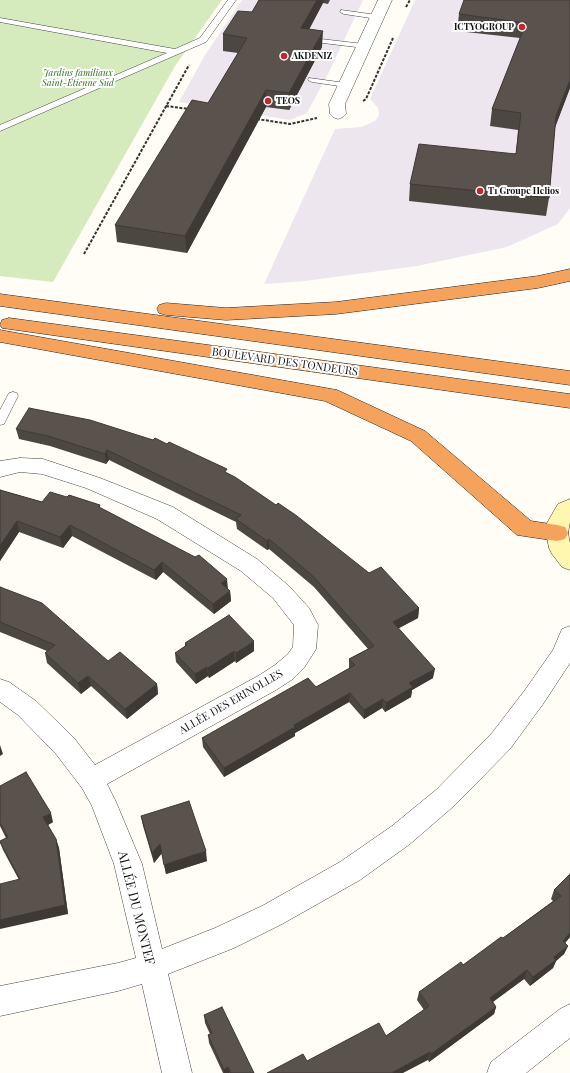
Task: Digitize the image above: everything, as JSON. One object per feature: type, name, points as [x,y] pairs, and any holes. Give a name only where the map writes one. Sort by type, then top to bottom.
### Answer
[{"type":"highway","points":[[0,299],[226,314],[336,308],[538,282],[570,275]]},
{"type":"highway","name":"BOULEVARD DES TONDEURS","points":[[0,299],[570,378]]},
{"type":"highway","name":"BOULEVARD DES TONDEURS","points":[[0,322],[570,402]]},
{"type":"highway","points":[[0,336],[330,395],[418,436],[526,529],[557,532]]},
{"type":"street","points":[[338,114],[337,104],[385,0]]},
{"type":"street","name":"ALLÉE DES ERINOLLES","points":[[0,469],[20,465],[43,467],[92,483],[165,513],[189,526],[249,565],[281,592],[301,616],[306,626],[304,649],[296,661],[284,672],[267,683],[91,780]]},
{"type":"street","points":[[570,507],[566,510],[558,523],[557,532],[560,548],[570,561]]},
{"type":"street","points":[[0,1001],[53,992],[118,977],[151,967],[224,938],[272,915],[350,871],[401,835],[446,797],[473,771],[501,741],[534,697],[563,654],[570,636]]},
{"type":"street","name":"ALLÉE DU MONTEF","points":[[0,689],[27,708],[65,746],[91,780],[103,802],[128,864],[177,1073]]},
{"type":"street","points":[[502,1073],[570,1020]]},
{"type":"lane","points":[[0,128],[203,40],[232,0]]},
{"type":"lane","points":[[344,12],[377,17]]},
{"type":"lane","points":[[0,20],[176,52]]},
{"type":"lane","points":[[314,40],[364,46]]},
{"type":"lane","points":[[312,80],[346,85]]},
{"type":"lane","points":[[0,421],[12,396]]},
{"type":"path","points":[[84,254],[203,40]]},
{"type":"path","points":[[166,106],[189,110]]},
{"type":"path","points":[[251,118],[290,124],[338,114]]},
{"type":"shaded area","points":[[242,0],[363,0],[329,72],[307,113],[290,120],[179,102],[205,55]]},
{"type":"shaded area","points":[[415,0],[570,0],[570,208],[558,224],[507,247],[417,266],[305,281],[264,284],[335,129],[361,127],[375,121],[379,116],[378,108],[370,99]]},
{"type":"green space","name":"Jardins familiaux Saint-Étienne Sud","points":[[0,0],[222,0],[175,66],[53,282],[0,276]]},
{"type":"building","points":[[259,0],[317,0],[301,28],[323,31],[289,93],[266,90],[185,236],[115,225],[192,100],[208,103],[247,38],[223,34],[238,11],[252,12]]},
{"type":"building","points":[[464,0],[570,0],[570,80],[556,116],[549,198],[410,184],[419,144],[516,154],[521,113],[492,109],[526,23],[459,14]]},
{"type":"building","points":[[29,408],[90,420],[153,440],[155,438],[167,444],[169,442],[227,469],[225,472],[235,477],[276,505],[278,503],[297,516],[369,573],[381,567],[419,608],[393,622],[435,669],[409,683],[413,687],[386,703],[383,699],[364,710],[350,693],[224,768],[202,738],[308,678],[316,687],[355,665],[349,659],[374,646],[314,577],[269,539],[267,541],[236,519],[241,515],[107,450],[105,454],[48,436],[16,429]]},
{"type":"building","points":[[0,490],[42,502],[50,492],[67,497],[69,495],[100,505],[99,507],[195,557],[199,555],[227,579],[221,583],[230,591],[213,604],[162,562],[154,570],[70,525],[60,537],[17,521],[0,546]]},
{"type":"building","points":[[0,587],[42,603],[108,661],[120,652],[157,684],[125,709],[88,676],[78,683],[45,653],[55,645],[0,622]]},
{"type":"building","points":[[229,615],[254,641],[236,653],[234,651],[208,668],[207,667],[195,674],[175,653],[187,645],[185,643]]},
{"type":"building","points":[[26,772],[51,813],[43,817],[56,839],[65,905],[0,920],[0,884],[20,879],[0,842],[8,837],[0,823],[0,786]]},
{"type":"building","points":[[189,801],[206,851],[164,865],[160,844],[152,853],[141,816]]},
{"type":"building","points":[[570,874],[570,933],[563,941],[568,946],[554,957],[556,960],[533,977],[527,970],[490,998],[496,1007],[431,1054],[430,1052],[391,1073],[267,1073],[303,1054],[307,1061],[379,1023],[386,1036],[429,1006],[419,992],[461,962],[463,965],[501,937],[503,938],[561,896],[554,890]]},
{"type":"building","points":[[222,1007],[254,1073],[231,1073],[228,1067],[224,1070],[208,1035],[212,1033],[204,1015]]},
{"type":"place","name":"ICTYOGROUP","points":[[522,27]]},
{"type":"place","name":"AKDENIZ","points":[[284,56]]},
{"type":"place","name":"TEOS","points":[[268,101]]},
{"type":"place","name":"T1 Groupe Helios","points":[[480,191]]}]
